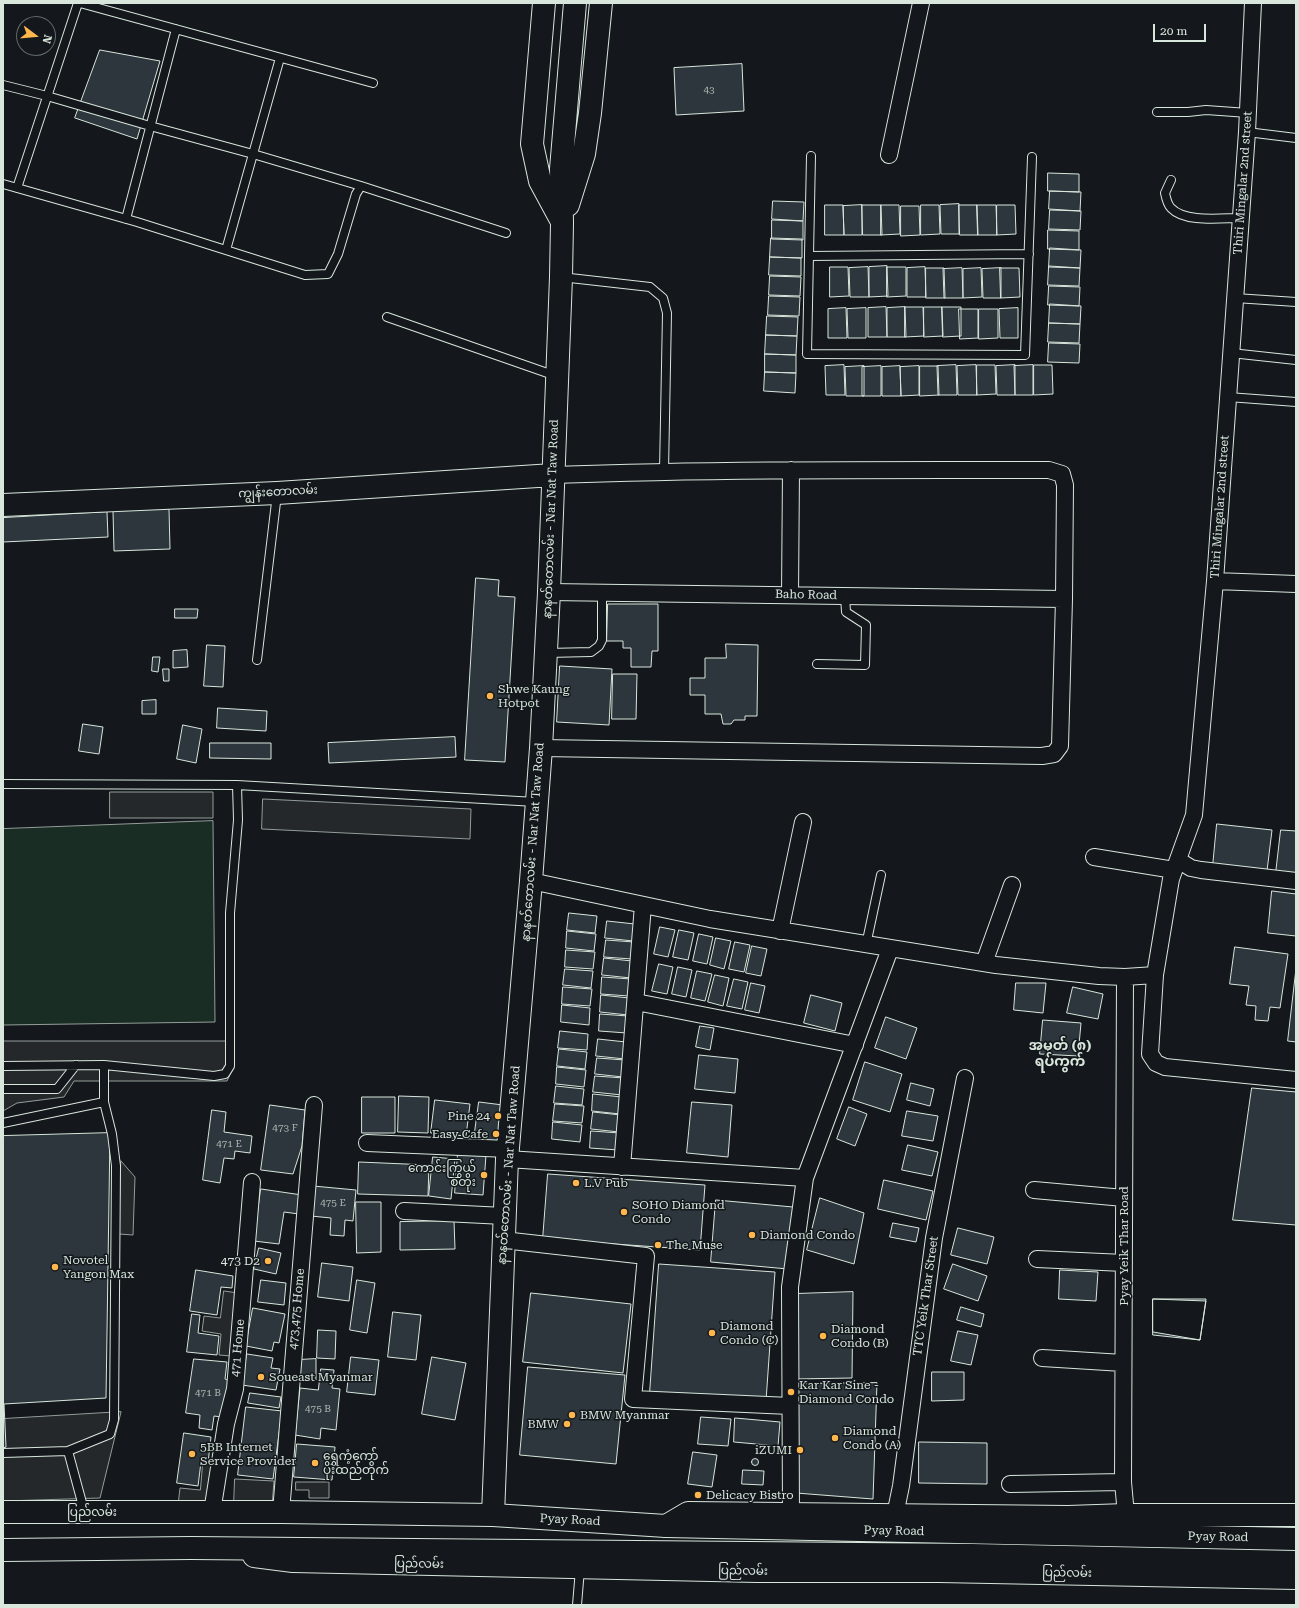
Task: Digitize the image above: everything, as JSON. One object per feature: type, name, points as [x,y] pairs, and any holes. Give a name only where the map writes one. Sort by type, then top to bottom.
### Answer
[{"type":"main road","points":[[544,3],[532,144],[540,181],[562,223]]},
{"type":"main road","name":"နာနတ်တောလမ်း - Nar Nat Taw Road","points":[[493,1515],[507,1154],[541,748],[549,592],[561,276],[561,169],[575,3]]},
{"type":"main road","points":[[562,223],[584,154],[590,113],[601,3]]},
{"type":"main road","name":"ကျွန်းတောလမ်း","points":[[3,505],[277,493],[553,475]]},
{"type":"main road","name":"ပြည်လမ်း","points":[[3,1512],[281,1512],[493,1515]]},
{"type":"main road","points":[[666,1526],[688,1513],[1068,1517],[1126,1515],[1296,1515]]},
{"type":"main road","name":"Pyay Road","points":[[493,1515],[666,1526],[1296,1539]]},
{"type":"main road","name":"ပြည်လမ်း","points":[[3,1550],[191,1548],[972,1555],[1296,1562]]},
{"type":"main road","name":"ပြည်လမ်း","points":[[191,1548],[293,1561],[580,1568],[757,1571],[939,1571],[1296,1578]]},
{"type":"street","points":[[889,156],[921,3]]},
{"type":"street","name":"Thiri Mingalar 2nd street","points":[[1253,3],[1247,132],[1215,581],[1194,815],[1171,879],[1155,975],[1150,1054],[1156,1063],[1165,1067],[1296,1080]]},
{"type":"street","points":[[790,595],[791,470]]},
{"type":"street","points":[[541,748],[1042,756],[1054,754],[1060,746],[1064,600],[1065,485],[1062,474],[1049,470],[791,470],[664,471],[553,475]]},
{"type":"street","points":[[1215,581],[1296,584]]},
{"type":"street","name":"Baho Road","points":[[549,592],[1064,600]]},
{"type":"street","points":[[780,931],[803,822]]},
{"type":"street","points":[[1094,857],[1176,865],[1201,870],[1296,881]]},
{"type":"street","points":[[531,881],[710,919],[984,964],[1099,976],[1125,977],[1155,975]]},
{"type":"street","points":[[984,964],[1012,885]]},
{"type":"street","points":[[622,1167],[643,905]]},
{"type":"street","points":[[791,1515],[790,1287],[805,1178],[890,949]]},
{"type":"street","name":"Pyay Yeik Thar Road","points":[[1125,977],[1123,1482],[1126,1515]]},
{"type":"street","points":[[636,1002],[855,1045]]},
{"type":"street","name":"TTC Yeik Thar Street","points":[[895,1514],[901,1486],[934,1238],[965,1078]]},
{"type":"street","name":"473,475 Home","points":[[281,1512],[314,1105]]},
{"type":"street","points":[[367,1143],[507,1154],[622,1167],[805,1178]]},
{"type":"street","name":"471 Home","points":[[212,1512],[226,1424],[235,1389],[252,1182]]},
{"type":"street","points":[[1034,1190],[1124,1198]]},
{"type":"street","points":[[404,1211],[504,1216]]},
{"type":"street","points":[[503,1240],[646,1256],[633,1399],[790,1406]]},
{"type":"street","points":[[1038,1259],[1124,1264]]},
{"type":"street","points":[[1042,1358],[1123,1363]]},
{"type":"street","points":[[1010,1484],[1123,1482]]},
{"type":"lane","points":[[17,188],[79,3],[91,4],[373,83]]},
{"type":"lane","points":[[126,219],[176,29]]},
{"type":"lane","points":[[226,250],[280,58]]},
{"type":"lane","points":[[3,85],[253,154],[361,186],[506,233]]},
{"type":"lane","points":[[1157,112],[1188,112],[1206,110],[1248,114]]},
{"type":"lane","points":[[1247,132],[1296,138]]},
{"type":"lane","points":[[812,156],[807,354],[1025,355],[1032,157]]},
{"type":"lane","points":[[1171,180],[1165,193],[1170,207],[1183,216],[1195,218],[1241,218]]},
{"type":"lane","points":[[3,184],[126,219],[305,275],[328,274],[338,254],[356,194],[361,186]]},
{"type":"lane","points":[[809,256],[1029,254]]},
{"type":"lane","points":[[561,276],[650,287],[663,298],[667,313],[664,471]]},
{"type":"lane","points":[[1235,298],[1296,302]]},
{"type":"lane","points":[[387,317],[557,376]]},
{"type":"lane","points":[[1231,353],[1296,360]]},
{"type":"lane","points":[[1228,397],[1296,402]]},
{"type":"lane","points":[[257,660],[277,493]]},
{"type":"lane","points":[[546,653],[591,652],[599,646],[602,640],[602,593]]},
{"type":"lane","points":[[817,664],[865,665],[866,625],[846,612],[845,596]]},
{"type":"lane","points":[[3,784],[237,785],[537,802]]},
{"type":"lane","points":[[3,1066],[104,1065],[214,1076],[225,1074],[230,1066],[230,913],[238,820],[237,785]]},
{"type":"lane","points":[[866,945],[881,875]]},
{"type":"lane","points":[[3,1089],[57,1089],[76,1065]]},
{"type":"lane","points":[[3,1453],[68,1451],[110,1434],[114,1420],[116,1166],[112,1134],[104,1102],[104,1065]]},
{"type":"lane","points":[[3,1123],[104,1102]]},
{"type":"lane","points":[[68,1451],[84,1511]]},
{"type":"lane","points":[[577,1605],[580,1568]]},
{"type":"green space","points":[[213,821],[215,1022],[3,1025],[3,829]]},
{"type":"shaded area","points":[[110,792],[213,792],[213,818],[110,818]]},
{"type":"shaded area","points":[[263,799],[471,809],[470,839],[262,829]]},
{"type":"shaded area","points":[[3,1041],[233,1041],[233,1068],[227,1081],[74,1081],[64,1097],[17,1103],[3,1111]]},
{"type":"shaded area","points":[[121,1161],[135,1177],[133,1235],[119,1234]]},
{"type":"shaded area","points":[[224,1291],[238,1293],[231,1356],[219,1355],[221,1334],[202,1331],[204,1316],[220,1318]]},
{"type":"shaded area","points":[[121,1412],[100,1498],[3,1501],[3,1419]]},
{"type":"shaded area","points":[[203,1464],[212,1465],[208,1508],[178,1505],[180,1488],[200,1490]]},
{"type":"shaded area","points":[[235,1479],[274,1481],[272,1506],[234,1504]]},
{"type":"shaded area","points":[[296,1482],[329,1482],[329,1498],[309,1498],[309,1490],[296,1490]]},
{"type":"building","points":[[100,50],[160,61],[137,139],[75,118]]},
{"type":"building","points":[[742,64],[744,111],[676,115],[674,68]]},
{"type":"building","points":[[1048,173],[1079,174],[1079,192],[1048,191]]},
{"type":"building","points":[[1050,191],[1081,192],[1080,211],[1049,209]]},
{"type":"building","points":[[773,201],[804,202],[803,221],[772,219]]},
{"type":"building","points":[[959,204],[959,234],[941,234],[940,205]]},
{"type":"building","points":[[825,205],[843,205],[844,235],[825,235]]},
{"type":"building","points":[[862,205],[862,235],[844,235],[843,206]]},
{"type":"building","points":[[862,205],[881,205],[882,235],[863,235]]},
{"type":"building","points":[[881,205],[899,205],[900,234],[881,235]]},
{"type":"building","points":[[921,205],[939,205],[940,234],[921,235]]},
{"type":"building","points":[[959,205],[977,205],[978,235],[960,235]]},
{"type":"building","points":[[977,205],[996,205],[997,235],[978,235]]},
{"type":"building","points":[[997,205],[1015,205],[1016,234],[997,235]]},
{"type":"building","points":[[901,206],[919,206],[920,235],[901,236]]},
{"type":"building","points":[[1050,210],[1081,211],[1080,230],[1049,229]]},
{"type":"building","points":[[772,220],[803,221],[803,240],[772,239]]},
{"type":"building","points":[[1048,230],[1079,231],[1079,250],[1048,249]]},
{"type":"building","points":[[771,238],[802,239],[802,258],[770,257]]},
{"type":"building","points":[[1050,248],[1081,250],[1080,268],[1049,267]]},
{"type":"building","points":[[770,257],[801,258],[801,276],[769,275]]},
{"type":"building","points":[[887,266],[888,296],[869,297],[869,267]]},
{"type":"building","points":[[1049,266],[1080,268],[1079,286],[1048,285]]},
{"type":"building","points":[[830,267],[848,267],[849,296],[830,297]]},
{"type":"building","points":[[868,267],[869,297],[850,297],[849,268]]},
{"type":"building","points":[[887,267],[906,267],[906,296],[887,297]]},
{"type":"building","points":[[925,267],[926,297],[907,297],[907,268]]},
{"type":"building","points":[[926,268],[944,268],[945,298],[926,298]]},
{"type":"building","points":[[962,268],[963,298],[944,298],[943,269]]},
{"type":"building","points":[[981,268],[982,297],[963,298],[963,269]]},
{"type":"building","points":[[1000,268],[1019,268],[1020,297],[1001,298]]},
{"type":"building","points":[[1001,268],[1001,298],[983,298],[982,269]]},
{"type":"building","points":[[770,276],[801,277],[800,296],[769,295]]},
{"type":"building","points":[[1049,286],[1080,287],[1079,306],[1048,305]]},
{"type":"building","points":[[769,296],[800,297],[799,316],[768,315]]},
{"type":"building","points":[[1050,304],[1081,306],[1080,324],[1049,323]]},
{"type":"building","points":[[886,307],[887,337],[868,337],[868,308]]},
{"type":"building","points":[[905,307],[906,337],[887,337],[887,308]]},
{"type":"building","points":[[905,307],[923,307],[924,336],[905,337]]},
{"type":"building","points":[[924,307],[942,307],[943,336],[924,337]]},
{"type":"building","points":[[942,307],[961,307],[961,336],[943,337]]},
{"type":"building","points":[[846,308],[847,338],[828,338],[828,309]]},
{"type":"building","points":[[866,308],[866,338],[848,338],[847,309]]},
{"type":"building","points":[[1018,308],[1018,338],[1000,338],[999,309]]},
{"type":"building","points":[[959,309],[978,309],[978,338],[960,339]]},
{"type":"building","points":[[979,309],[998,309],[998,338],[979,339]]},
{"type":"building","points":[[767,316],[798,317],[797,336],[766,335]]},
{"type":"building","points":[[1049,323],[1080,324],[1079,343],[1048,342]]},
{"type":"building","points":[[766,335],[797,336],[796,355],[765,354]]},
{"type":"building","points":[[1049,343],[1080,344],[1079,363],[1048,362]]},
{"type":"building","points":[[765,354],[796,355],[796,373],[765,372]]},
{"type":"building","points":[[844,365],[845,395],[826,395],[825,366]]},
{"type":"building","points":[[956,365],[957,395],[938,395],[937,366]]},
{"type":"building","points":[[976,365],[977,395],[958,395],[957,366]]},
{"type":"building","points":[[977,365],[995,365],[996,394],[977,395]]},
{"type":"building","points":[[1015,365],[1015,395],[997,395],[996,366]]},
{"type":"building","points":[[1033,365],[1033,395],[1015,395],[1014,366]]},
{"type":"building","points":[[1034,365],[1052,365],[1053,394],[1034,395]]},
{"type":"building","points":[[864,366],[864,396],[846,396],[845,367]]},
{"type":"building","points":[[881,366],[881,396],[862,396],[862,367]]},
{"type":"building","points":[[900,366],[901,396],[882,396],[882,367]]},
{"type":"building","points":[[919,366],[919,395],[901,396],[900,367]]},
{"type":"building","points":[[920,366],[938,366],[939,395],[920,396]]},
{"type":"building","points":[[765,372],[796,373],[795,393],[764,391]]},
{"type":"building","points":[[169,509],[170,549],[114,551],[113,511]]},
{"type":"building","points":[[107,512],[108,537],[3,542],[3,518]]},
{"type":"building","points":[[476,578],[499,580],[498,596],[515,597],[505,762],[465,760]]},
{"type":"building","points":[[608,604],[658,604],[658,651],[652,651],[651,667],[631,667],[631,648],[623,648],[623,641],[607,641]]},
{"type":"building","points":[[175,609],[198,609],[197,618],[175,618]]},
{"type":"building","points":[[726,644],[758,645],[757,716],[745,716],[745,720],[734,720],[731,724],[723,724],[721,714],[705,714],[705,695],[690,695],[690,678],[705,678],[705,658],[726,658]]},
{"type":"building","points":[[207,645],[225,646],[223,687],[204,686]]},
{"type":"building","points":[[187,650],[188,667],[173,668],[173,651]]},
{"type":"building","points":[[153,657],[160,657],[158,672],[152,671]]},
{"type":"building","points":[[560,666],[612,669],[609,725],[557,722]]},
{"type":"building","points":[[163,669],[169,669],[169,681],[164,681]]},
{"type":"building","points":[[613,674],[637,674],[636,719],[612,719]]},
{"type":"building","points":[[156,700],[156,714],[142,714],[142,701]]},
{"type":"building","points":[[218,708],[267,711],[266,731],[217,728]]},
{"type":"building","points":[[83,724],[103,727],[99,754],[79,751]]},
{"type":"building","points":[[183,725],[202,729],[196,763],[177,759]]},
{"type":"building","points":[[455,737],[456,757],[329,763],[328,743]]},
{"type":"building","points":[[210,743],[271,743],[271,759],[210,758]]},
{"type":"building","points":[[1217,824],[1272,830],[1267,871],[1213,866]]},
{"type":"building","points":[[1281,830],[1296,831],[1296,875],[1276,873]]},
{"type":"building","points":[[1272,891],[1296,894],[1296,936],[1268,933]]},
{"type":"building","points":[[569,913],[597,916],[595,933],[567,930]]},
{"type":"building","points":[[607,921],[635,924],[633,941],[605,938]]},
{"type":"building","points":[[660,927],[675,930],[668,957],[654,954]]},
{"type":"building","points":[[679,930],[694,933],[688,960],[673,957]]},
{"type":"building","points":[[567,931],[596,934],[594,951],[566,948]]},
{"type":"building","points":[[699,934],[713,937],[707,964],[693,961]]},
{"type":"building","points":[[716,938],[731,941],[724,969],[710,965]]},
{"type":"building","points":[[606,940],[634,942],[632,959],[604,957]]},
{"type":"building","points":[[735,942],[750,945],[744,972],[729,969]]},
{"type":"building","points":[[752,946],[767,949],[761,976],[746,973]]},
{"type":"building","points":[[1235,947],[1288,954],[1280,1008],[1270,1007],[1268,1021],[1255,1020],[1256,1006],[1246,1005],[1249,986],[1230,984]]},
{"type":"building","points":[[566,950],[595,952],[593,969],[565,967]]},
{"type":"building","points":[[604,958],[632,961],[631,978],[602,975]]},
{"type":"building","points":[[659,964],[673,967],[667,994],[652,991]]},
{"type":"building","points":[[678,967],[692,970],[686,997],[672,994]]},
{"type":"building","points":[[565,969],[593,971],[591,988],[563,985]]},
{"type":"building","points":[[1296,969],[1296,1042],[1288,1041]]},
{"type":"building","points":[[697,971],[712,974],[705,1001],[691,998]]},
{"type":"building","points":[[715,975],[729,978],[723,1006],[708,1002]]},
{"type":"building","points":[[602,977],[631,979],[629,996],[601,994]]},
{"type":"building","points":[[734,979],[748,982],[742,1009],[727,1006]]},
{"type":"building","points":[[751,983],[765,986],[759,1013],[745,1010]]},
{"type":"building","points":[[1016,983],[1046,983],[1043,1013],[1014,1010]]},
{"type":"building","points":[[563,987],[592,989],[590,1006],[562,1004]]},
{"type":"building","points":[[1073,987],[1103,994],[1098,1019],[1067,1013]]},
{"type":"building","points":[[601,995],[629,998],[628,1015],[600,1012]]},
{"type":"building","points":[[811,995],[842,1003],[835,1031],[804,1023]]},
{"type":"building","points":[[562,1005],[590,1008],[589,1025],[561,1022]]},
{"type":"building","points":[[600,1014],[628,1016],[627,1033],[599,1031]]},
{"type":"building","points":[[886,1017],[917,1028],[906,1059],[875,1048]]},
{"type":"building","points":[[1043,1020],[1081,1023],[1078,1056],[1040,1054]]},
{"type":"building","points":[[700,1026],[714,1028],[710,1050],[696,1047]]},
{"type":"building","points":[[560,1031],[588,1034],[587,1050],[558,1048]]},
{"type":"building","points":[[598,1039],[626,1042],[625,1059],[596,1056]]},
{"type":"building","points":[[559,1049],[587,1052],[585,1069],[557,1066]]},
{"type":"building","points":[[699,1055],[738,1059],[735,1093],[695,1089]]},
{"type":"building","points":[[597,1058],[625,1060],[623,1077],[595,1074]]},
{"type":"building","points":[[865,1062],[902,1074],[890,1112],[853,1100]]},
{"type":"building","points":[[557,1067],[586,1070],[584,1087],[556,1084]]},
{"type":"building","points":[[595,1076],[624,1078],[622,1095],[593,1092]]},
{"type":"building","points":[[911,1083],[934,1089],[930,1106],[907,1100]]},
{"type":"building","points":[[556,1086],[584,1089],[582,1105],[554,1103]]},
{"type":"building","points":[[1252,1088],[1296,1092],[1296,1225],[1233,1220]]},
{"type":"building","points":[[593,1094],[622,1097],[620,1114],[592,1111]]},
{"type":"building","points":[[399,1096],[429,1097],[428,1133],[398,1132]]},
{"type":"building","points":[[362,1097],[395,1097],[395,1133],[362,1133]]},
{"type":"building","points":[[435,1100],[470,1104],[466,1136],[431,1133]]},
{"type":"building","points":[[479,1102],[503,1105],[498,1142],[474,1139]]},
{"type":"building","points":[[692,1102],[732,1105],[728,1157],[687,1153]]},
{"type":"building","points":[[555,1104],[584,1106],[582,1123],[553,1121]]},
{"type":"building","points":[[270,1105],[305,1110],[302,1146],[293,1174],[261,1170]]},
{"type":"building","points":[[849,1107],[867,1114],[855,1146],[837,1139]]},
{"type":"building","points":[[212,1110],[226,1112],[224,1132],[252,1136],[250,1153],[235,1151],[234,1159],[224,1158],[220,1183],[203,1180]]},
{"type":"building","points":[[907,1111],[938,1116],[933,1141],[902,1136]]},
{"type":"building","points":[[593,1112],[621,1115],[619,1132],[591,1129]]},
{"type":"building","points":[[553,1122],[582,1125],[580,1142],[552,1139]]},
{"type":"building","points":[[591,1131],[620,1133],[618,1150],[590,1148]]},
{"type":"building","name":"Novotel Yangon Max","points":[[110,1133],[106,1398],[4,1404],[6,1447],[3,1448],[3,1136]]},
{"type":"building","points":[[908,1145],[938,1152],[932,1176],[902,1170]]},
{"type":"building","points":[[458,1153],[486,1155],[483,1195],[455,1193]]},
{"type":"building","points":[[433,1157],[455,1159],[451,1199],[429,1196]]},
{"type":"building","points":[[359,1162],[429,1165],[428,1196],[358,1194]]},
{"type":"building","name":"SOHO Diamond Condo","points":[[548,1174],[705,1185],[700,1250],[543,1239]]},
{"type":"building","points":[[884,1180],[933,1191],[926,1220],[878,1209]]},
{"type":"building","points":[[313,1186],[356,1190],[353,1221],[345,1220],[344,1236],[330,1235],[331,1218],[311,1216]]},
{"type":"building","points":[[261,1189],[302,1195],[299,1214],[284,1212],[279,1244],[254,1241]]},
{"type":"building","name":"Diamond Condo","points":[[820,1198],[864,1213],[854,1264],[807,1250]]},
{"type":"building","name":"Diamond Condo","points":[[716,1200],[793,1207],[788,1269],[711,1262]]},
{"type":"building","points":[[356,1202],[381,1202],[381,1252],[357,1253]]},
{"type":"building","points":[[454,1221],[455,1249],[400,1250],[400,1222]]},
{"type":"building","points":[[893,1223],[919,1228],[916,1242],[890,1237]]},
{"type":"building","points":[[958,1228],[994,1237],[987,1264],[951,1255]]},
{"type":"building","name":"473 D2","points":[[259,1248],[281,1253],[276,1274],[254,1269]]},
{"type":"building","points":[[322,1263],[353,1267],[349,1301],[318,1297]]},
{"type":"building","name":"Diamond Condo (C)","points":[[659,1264],[775,1272],[766,1401],[650,1393]]},
{"type":"building","points":[[953,1264],[987,1276],[978,1301],[944,1289]]},
{"type":"building","points":[[196,1270],[233,1276],[232,1288],[221,1287],[217,1315],[190,1311]]},
{"type":"building","points":[[1060,1270],[1098,1272],[1096,1301],[1059,1299]]},
{"type":"building","points":[[261,1280],[286,1283],[284,1305],[258,1302]]},
{"type":"building","points":[[357,1280],[375,1283],[367,1333],[350,1330]]},
{"type":"building","name":"Diamond Condo (B)","points":[[853,1292],[852,1378],[794,1379],[794,1294]]},
{"type":"building","points":[[531,1293],[631,1304],[623,1373],[523,1362]]},
{"type":"building","points":[[1153,1299],[1206,1301],[1200,1340],[1153,1335]]},
{"type":"building","points":[[1153,1299],[1206,1299],[1200,1340],[1153,1332]]},
{"type":"building","points":[[961,1307],[984,1314],[981,1327],[957,1320]]},
{"type":"building","points":[[253,1308],[285,1314],[279,1343],[274,1342],[272,1351],[246,1346]]},
{"type":"building","points":[[393,1312],[421,1315],[416,1360],[388,1357]]},
{"type":"building","points":[[192,1314],[200,1315],[198,1333],[219,1336],[217,1355],[187,1352]]},
{"type":"building","points":[[318,1330],[336,1331],[335,1359],[317,1358]]},
{"type":"building","points":[[958,1331],[978,1335],[971,1365],[951,1361]]},
{"type":"building","name":"Soueast Myanmar","points":[[247,1354],[273,1358],[271,1368],[280,1369],[276,1390],[242,1385]]},
{"type":"building","points":[[351,1357],[379,1360],[375,1395],[347,1392]]},
{"type":"building","points":[[432,1357],[466,1363],[455,1420],[422,1414]]},
{"type":"building","points":[[194,1359],[227,1362],[225,1379],[232,1381],[222,1417],[214,1416],[212,1430],[199,1428],[200,1415],[186,1413]]},
{"type":"building","points":[[316,1359],[316,1380],[298,1380],[298,1360]]},
{"type":"building","name":"BMW Myanmar","points":[[528,1367],[625,1375],[616,1464],[520,1455]]},
{"type":"building","points":[[321,1369],[334,1370],[332,1388],[340,1389],[336,1430],[321,1428],[320,1439],[295,1435],[300,1388],[318,1390]]},
{"type":"building","points":[[932,1372],[964,1372],[964,1400],[932,1401]]},
{"type":"building","name":"Diamond Condo (A)","points":[[877,1383],[873,1499],[796,1493],[794,1384]]},
{"type":"building","points":[[250,1393],[281,1397],[279,1408],[248,1403]]},
{"type":"building","points":[[246,1407],[282,1411],[273,1479],[238,1475]]},
{"type":"building","points":[[701,1417],[731,1419],[728,1446],[698,1444]]},
{"type":"building","points":[[735,1418],[780,1422],[778,1446],[734,1442]]},
{"type":"building","points":[[184,1433],[211,1437],[208,1463],[201,1462],[198,1486],[177,1483]]},
{"type":"building","points":[[919,1442],[987,1443],[987,1484],[919,1483]]},
{"type":"building","points":[[297,1444],[335,1447],[332,1480],[294,1477]]},
{"type":"building","points":[[693,1452],[717,1455],[712,1487],[688,1484]]},
{"type":"building","points":[[755,1458],[758,1459],[758,1465],[755,1466],[752,1465],[751,1462],[752,1459]]},
{"type":"building","points":[[743,1470],[764,1471],[763,1485],[742,1484]]},
{"type":"place","name":"Shwe Kaung Hotpot","points":[[490,696]]},
{"type":"place","name":"Pine 24","points":[[498,1116]]},
{"type":"place","name":"Easy Cafe","points":[[496,1134]]},
{"type":"place","name":"ကောင်းကြွယ် စတိုး","points":[[484,1175]]},
{"type":"place","name":"L.V Pub","points":[[576,1183]]},
{"type":"place","name":"SOHO Diamond Condo","points":[[624,1212]]},
{"type":"place","name":"Diamond Condo","points":[[752,1235]]},
{"type":"place","name":"The Muse","points":[[658,1245]]},
{"type":"place","name":"473 D2","points":[[268,1261]]},
{"type":"place","name":"Novotel Yangon Max","points":[[55,1267]]},
{"type":"place","name":"Diamond Condo (C)","points":[[712,1333]]},
{"type":"place","name":"Diamond Condo (B)","points":[[823,1336]]},
{"type":"place","name":"Soueast Myanmar","points":[[261,1377]]},
{"type":"place","name":"Kar Kar Sine - Diamond Condo","points":[[791,1392]]},
{"type":"place","name":"BMW Myanmar","points":[[572,1415]]},
{"type":"place","name":"BMW","points":[[567,1424]]},
{"type":"place","name":"Diamond Condo (A)","points":[[835,1438]]},
{"type":"place","name":"iZUMI","points":[[800,1450]]},
{"type":"place","name":"5BB Internet Service Provider","points":[[192,1454]]},
{"type":"place","name":"ရွှေကံ့ကော် ပိုးထည်တိုက်","points":[[315,1463]]},
{"type":"place","name":"Delicacy Bistro","points":[[698,1495]]},
{"type":"district","name":"အမှတ် (၈) ရပ်ကွက်","points":[[1060,1054]]}]
